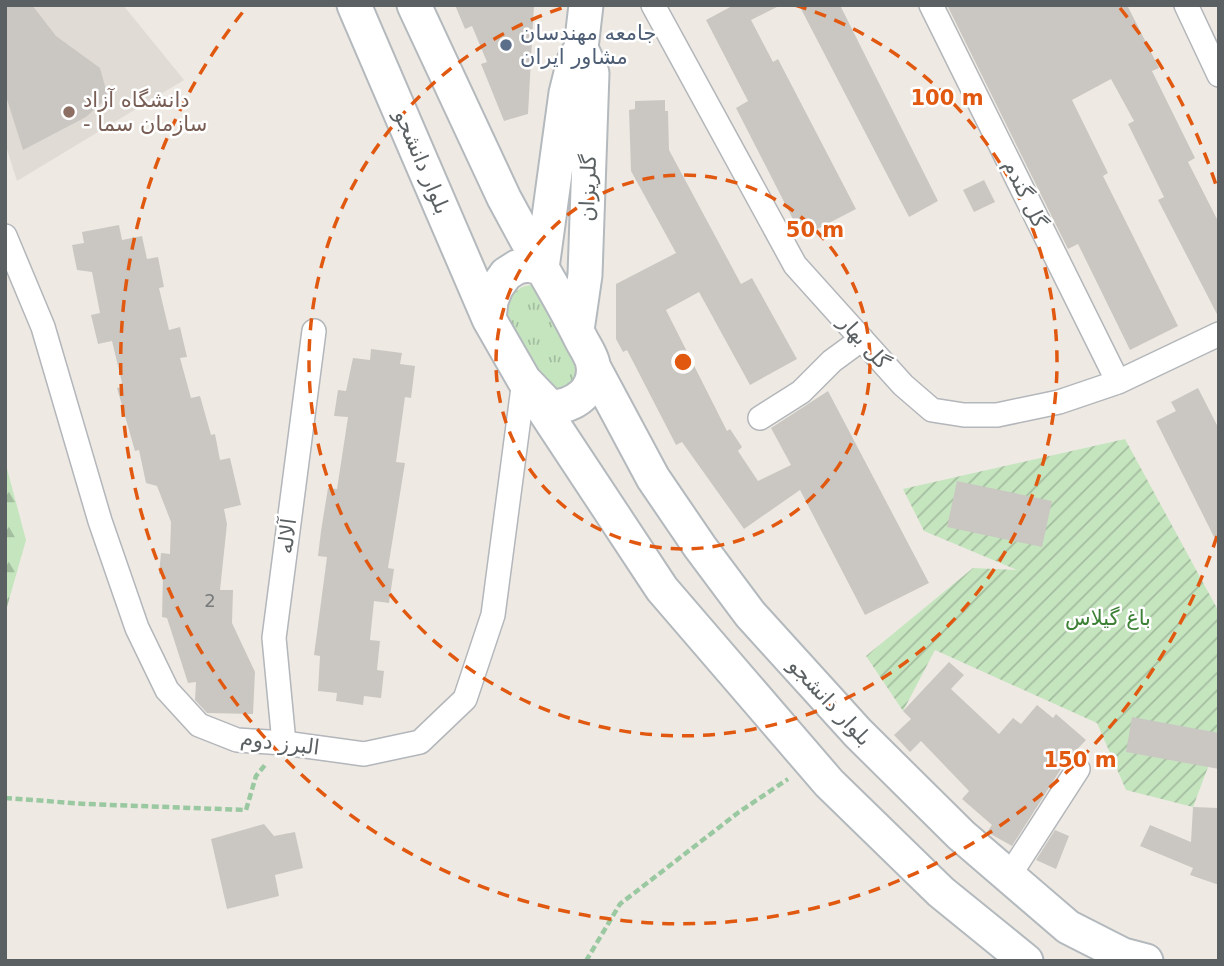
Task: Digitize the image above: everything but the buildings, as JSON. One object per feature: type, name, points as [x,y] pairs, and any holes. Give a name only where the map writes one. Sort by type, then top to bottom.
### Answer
[{"type":"main road","name":"بلوار دانشجو","points":[[354,5],[489,318],[524,380]]},
{"type":"main road","points":[[414,5],[503,198],[542,268]]},
{"type":"main road","name":"گلریزان","points":[[542,268],[566,93],[574,61],[581,48],[586,5]]},
{"type":"main road","name":"گلریزان","points":[[577,330],[585,275],[592,73],[581,48]]},
{"type":"main road","points":[[489,318],[491,301],[506,274],[517,267],[527,265],[542,268]]},
{"type":"main road","name":"بلوار دانشجو","points":[[542,268],[653,478],[750,614],[858,733],[961,835],[1069,927],[1123,955],[1146,961]]},
{"type":"main road","points":[[524,380],[550,407],[563,407],[581,398],[590,383],[593,366]]},
{"type":"main road","points":[[524,380],[662,589],[812,763],[941,892],[1026,961]]},
{"type":"street","name":"گل بهار","points":[[653,5],[795,265],[903,385],[932,410],[964,415],[997,415],[1059,402],[1118,382],[1219,334]]},
{"type":"street","name":"گل گندم","points":[[931,5],[1118,382]]},
{"type":"street","points":[[1186,5],[1219,75]]},
{"type":"street","name":"البرز دوم","points":[[5,236],[43,327],[100,521],[137,628],[167,690],[199,726],[237,740],[284,743],[364,754],[420,742],[465,699],[493,615],[524,380]]},
{"type":"street","name":"آلاله","points":[[284,743],[274,638],[314,331]]},
{"type":"street","points":[[760,418],[801,392],[832,361],[862,340]]},
{"type":"street","points":[[1009,876],[1078,769]]},
{"type":"path","points":[[5,798],[246,810],[257,776],[284,743]]},
{"type":"path","points":[[586,961],[620,904],[739,812],[812,763]]},
{"type":"shaded area","name":"دانشگاه آزاد - سازمان سما","points":[[5,5],[123,5],[184,80],[17,181],[5,143]]},
{"type":"green space","points":[[530,285],[543,288],[582,364],[578,384],[554,392],[547,386],[506,317],[508,298],[522,287]]},
{"type":"green space","name":"باغ گیلاس","points":[[1125,439],[1219,612],[1219,738],[1193,807],[1126,790],[1097,723],[935,650],[903,711],[866,656],[973,568],[1017,570],[924,531],[903,489]]},
{"type":"green space","points":[[5,461],[26,540],[5,614]]},
{"type":"place","name":"جامعه مهندسان مشاور ایران","points":[[506,45]]},
{"type":"place","name":"دانشگاه آزاد - سازمان سما","points":[[69,112]]}]
